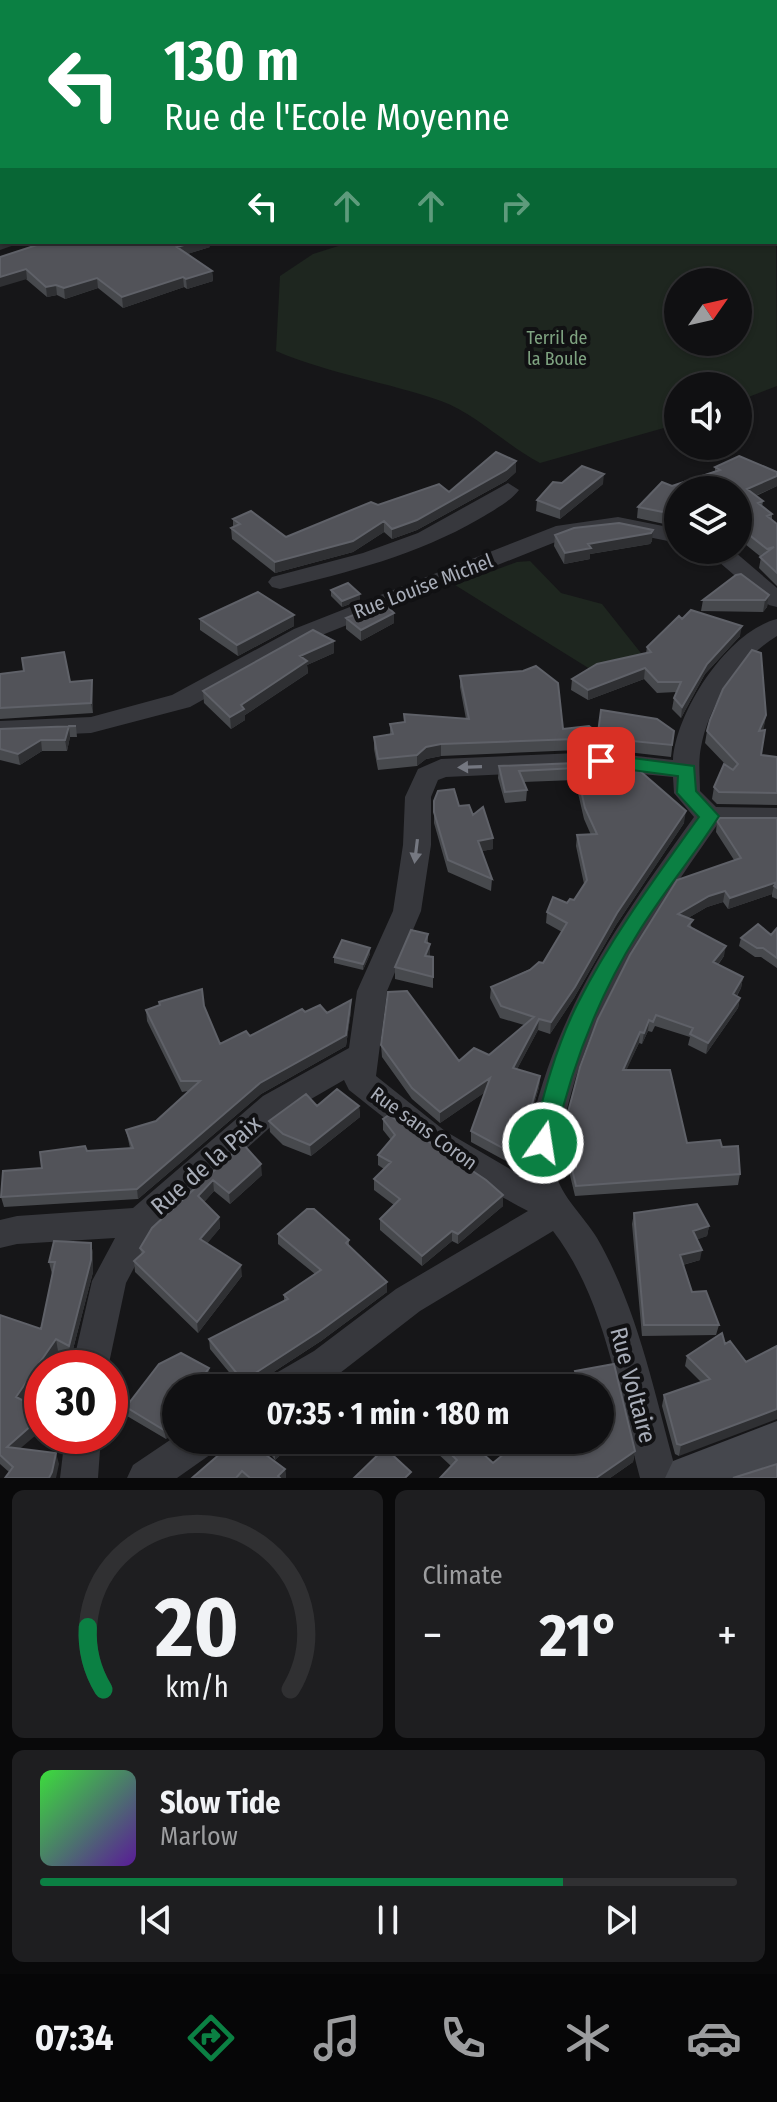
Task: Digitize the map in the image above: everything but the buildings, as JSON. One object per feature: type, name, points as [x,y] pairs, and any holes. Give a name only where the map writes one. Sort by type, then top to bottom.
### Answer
[{"type":"street","points":[[280,582],[387,555],[472,516],[508,490]]},
{"type":"street","name":"Rue Louise Michel","points":[[0,729],[91,725],[181,701],[303,634],[564,531],[618,524],[664,533]]},
{"type":"street","points":[[387,555],[403,594]]},
{"type":"street","points":[[735,564],[777,600]]},
{"type":"street","points":[[777,626],[749,645],[709,691],[687,748],[687,793],[709,816],[777,817]]},
{"type":"street","name":"Rue sans Coron","points":[[557,1211],[489,1175],[434,1140],[360,1081],[372,991],[407,911],[417,845],[418,797],[427,775],[441,768],[601,761],[687,770]]},
{"type":"street","points":[[307,1374],[408,1300],[557,1211],[538,1167],[554,1096],[586,1006],[631,927],[709,816]]},
{"type":"street","name":"Rue de la Paix","points":[[94,1350],[109,1281],[141,1222],[274,1105],[364,1054]]},
{"type":"street","name":"Rue Voltaire","points":[[557,1211],[584,1246],[611,1303],[659,1478]]},
{"type":"street","points":[[0,1234],[17,1230],[141,1222]]},
{"type":"street","points":[[691,1478],[777,1445]]},
{"type":"street","points":[[79,1478],[81,1454]]},
{"type":"street","points":[[146,1478],[181,1454]]},
{"type":"green space","name":"Terril de la Boule","points":[[345,244],[776,244],[777,386],[752,396],[752,372],[664,372],[664,428],[540,463],[454,406],[276,351],[280,276],[313,254]]},
{"type":"green space","points":[[530,561],[561,593],[602,604],[648,662],[598,674],[455,585],[517,562]]},
{"type":"route","points":[[543,1143],[554,1096],[586,1006],[631,927],[709,816],[687,793],[687,770],[601,761]]}]
